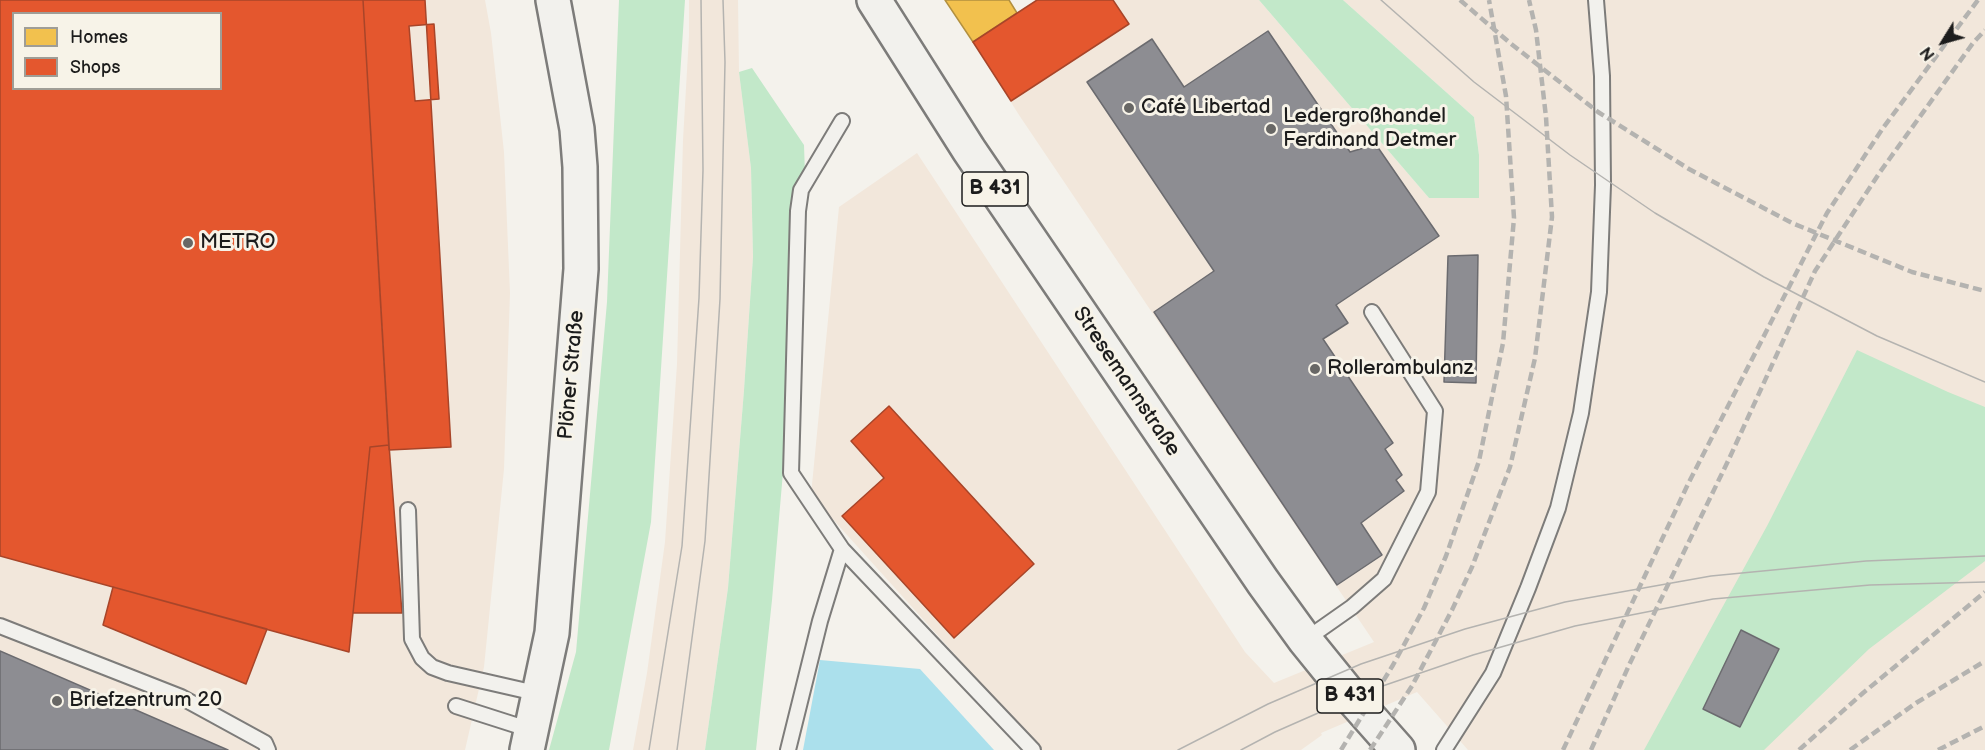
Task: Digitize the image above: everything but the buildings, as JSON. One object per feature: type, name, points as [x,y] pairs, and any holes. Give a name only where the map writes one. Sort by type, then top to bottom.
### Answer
[{"type":"main road","name":"Plöner Straße","points":[[530,740],[552,633],[581,268],[580,167],[577,129],[553,0]]},
{"type":"main road","name":"Stresemannstraße","points":[[874,0],[969,150],[1250,563],[1305,640],[1398,750]]},
{"type":"lane","points":[[1444,750],[1492,673],[1528,588],[1558,508],[1581,412],[1599,292],[1603,185],[1602,76],[1596,0]]},
{"type":"lane","points":[[842,120],[801,190],[798,211],[791,473],[842,549],[1033,750]]},
{"type":"lane","points":[[1305,640],[1352,607],[1383,579],[1428,492],[1435,411],[1372,312]]},
{"type":"lane","points":[[408,510],[412,639],[422,658],[432,667],[448,673],[540,694]]},
{"type":"lane","points":[[788,750],[820,621],[842,549]]},
{"type":"lane","points":[[0,626],[181,697],[265,743],[268,750]]},
{"type":"lane","points":[[456,706],[530,740]]},
{"type":"shaded area","points":[[0,0],[485,0],[491,33],[504,152],[510,293],[504,469],[484,667],[465,750],[0,750]]},
{"type":"shaded area","points":[[689,0],[738,0],[739,72],[751,168],[753,257],[744,390],[728,588],[705,750],[633,750],[647,673],[665,542],[677,364]]},
{"type":"shaded area","points":[[1037,0],[1259,0],[1429,198],[1478,198],[1479,155],[1474,117],[1343,0],[1985,0],[1985,750],[1468,750],[1417,692],[1321,733],[1322,735],[1301,750],[1041,750],[811,495],[839,207],[917,153],[1245,652],[1274,683],[1374,642],[1019,115],[973,42]]},
{"type":"green space","points":[[619,0],[685,0],[651,522],[609,750],[549,750],[576,652],[607,302]]},
{"type":"green space","points":[[1259,0],[1343,0],[1474,117],[1479,155],[1479,198],[1429,198]]},
{"type":"green space","points":[[752,68],[804,145],[806,204],[772,600],[756,750],[705,750],[728,588],[744,390],[753,257],[751,168],[739,72]]},
{"type":"green space","points":[[1857,350],[1985,407],[1985,561],[1869,649],[1764,750],[1644,750],[1767,526]]},
{"type":"water","points":[[820,660],[920,669],[994,750],[803,750]]},
{"type":"tram line","points":[[649,750],[682,546],[699,298],[703,170],[701,0]]},
{"type":"tram line","points":[[677,750],[705,541],[720,299],[725,62],[723,0]]},
{"type":"tram line","points":[[1381,0],[1474,82],[1570,155],[1655,213],[1764,277],[1877,336],[1985,382]]},
{"type":"tram line","points":[[1178,750],[1268,704],[1361,664],[1465,629],[1565,602],[1711,576],[1866,561],[1985,556]]},
{"type":"tram line","points":[[1241,750],[1275,732],[1368,691],[1473,655],[1575,626],[1713,599],[1870,585],[1985,582]]},
{"type":"railway","points":[[1460,0],[1510,43],[1598,112],[1689,169],[1792,223],[1912,272],[1985,291]]},
{"type":"railway","points":[[1341,750],[1393,665],[1424,608],[1446,556],[1479,461],[1503,343],[1514,218],[1506,96],[1489,0]]},
{"type":"railway","points":[[1370,750],[1412,686],[1472,567],[1510,467],[1535,358],[1552,217],[1546,117],[1536,30],[1529,0]]},
{"type":"railway","points":[[1563,750],[1688,484],[1827,213],[1883,128],[1978,0]]},
{"type":"railway","points":[[1591,750],[1815,271],[1880,172],[1973,43],[1985,30]]},
{"type":"railway","points":[[1799,750],[1863,693],[1985,592]]},
{"type":"railway","points":[[1850,750],[1916,703],[1985,661]]},
{"type":"railway","points":[[1938,750],[1985,726]]},
{"type":"place","name":"Café Libertad","points":[[1129,108]]},
{"type":"place","name":"Ledergroßhandel Ferdinand Detmer","points":[[1271,129]]},
{"type":"place","name":"METRO","points":[[188,243]]},
{"type":"place","name":"Rollerambulanz","points":[[1315,369]]},
{"type":"place","name":"Briefzentrum 20","points":[[57,701]]}]
